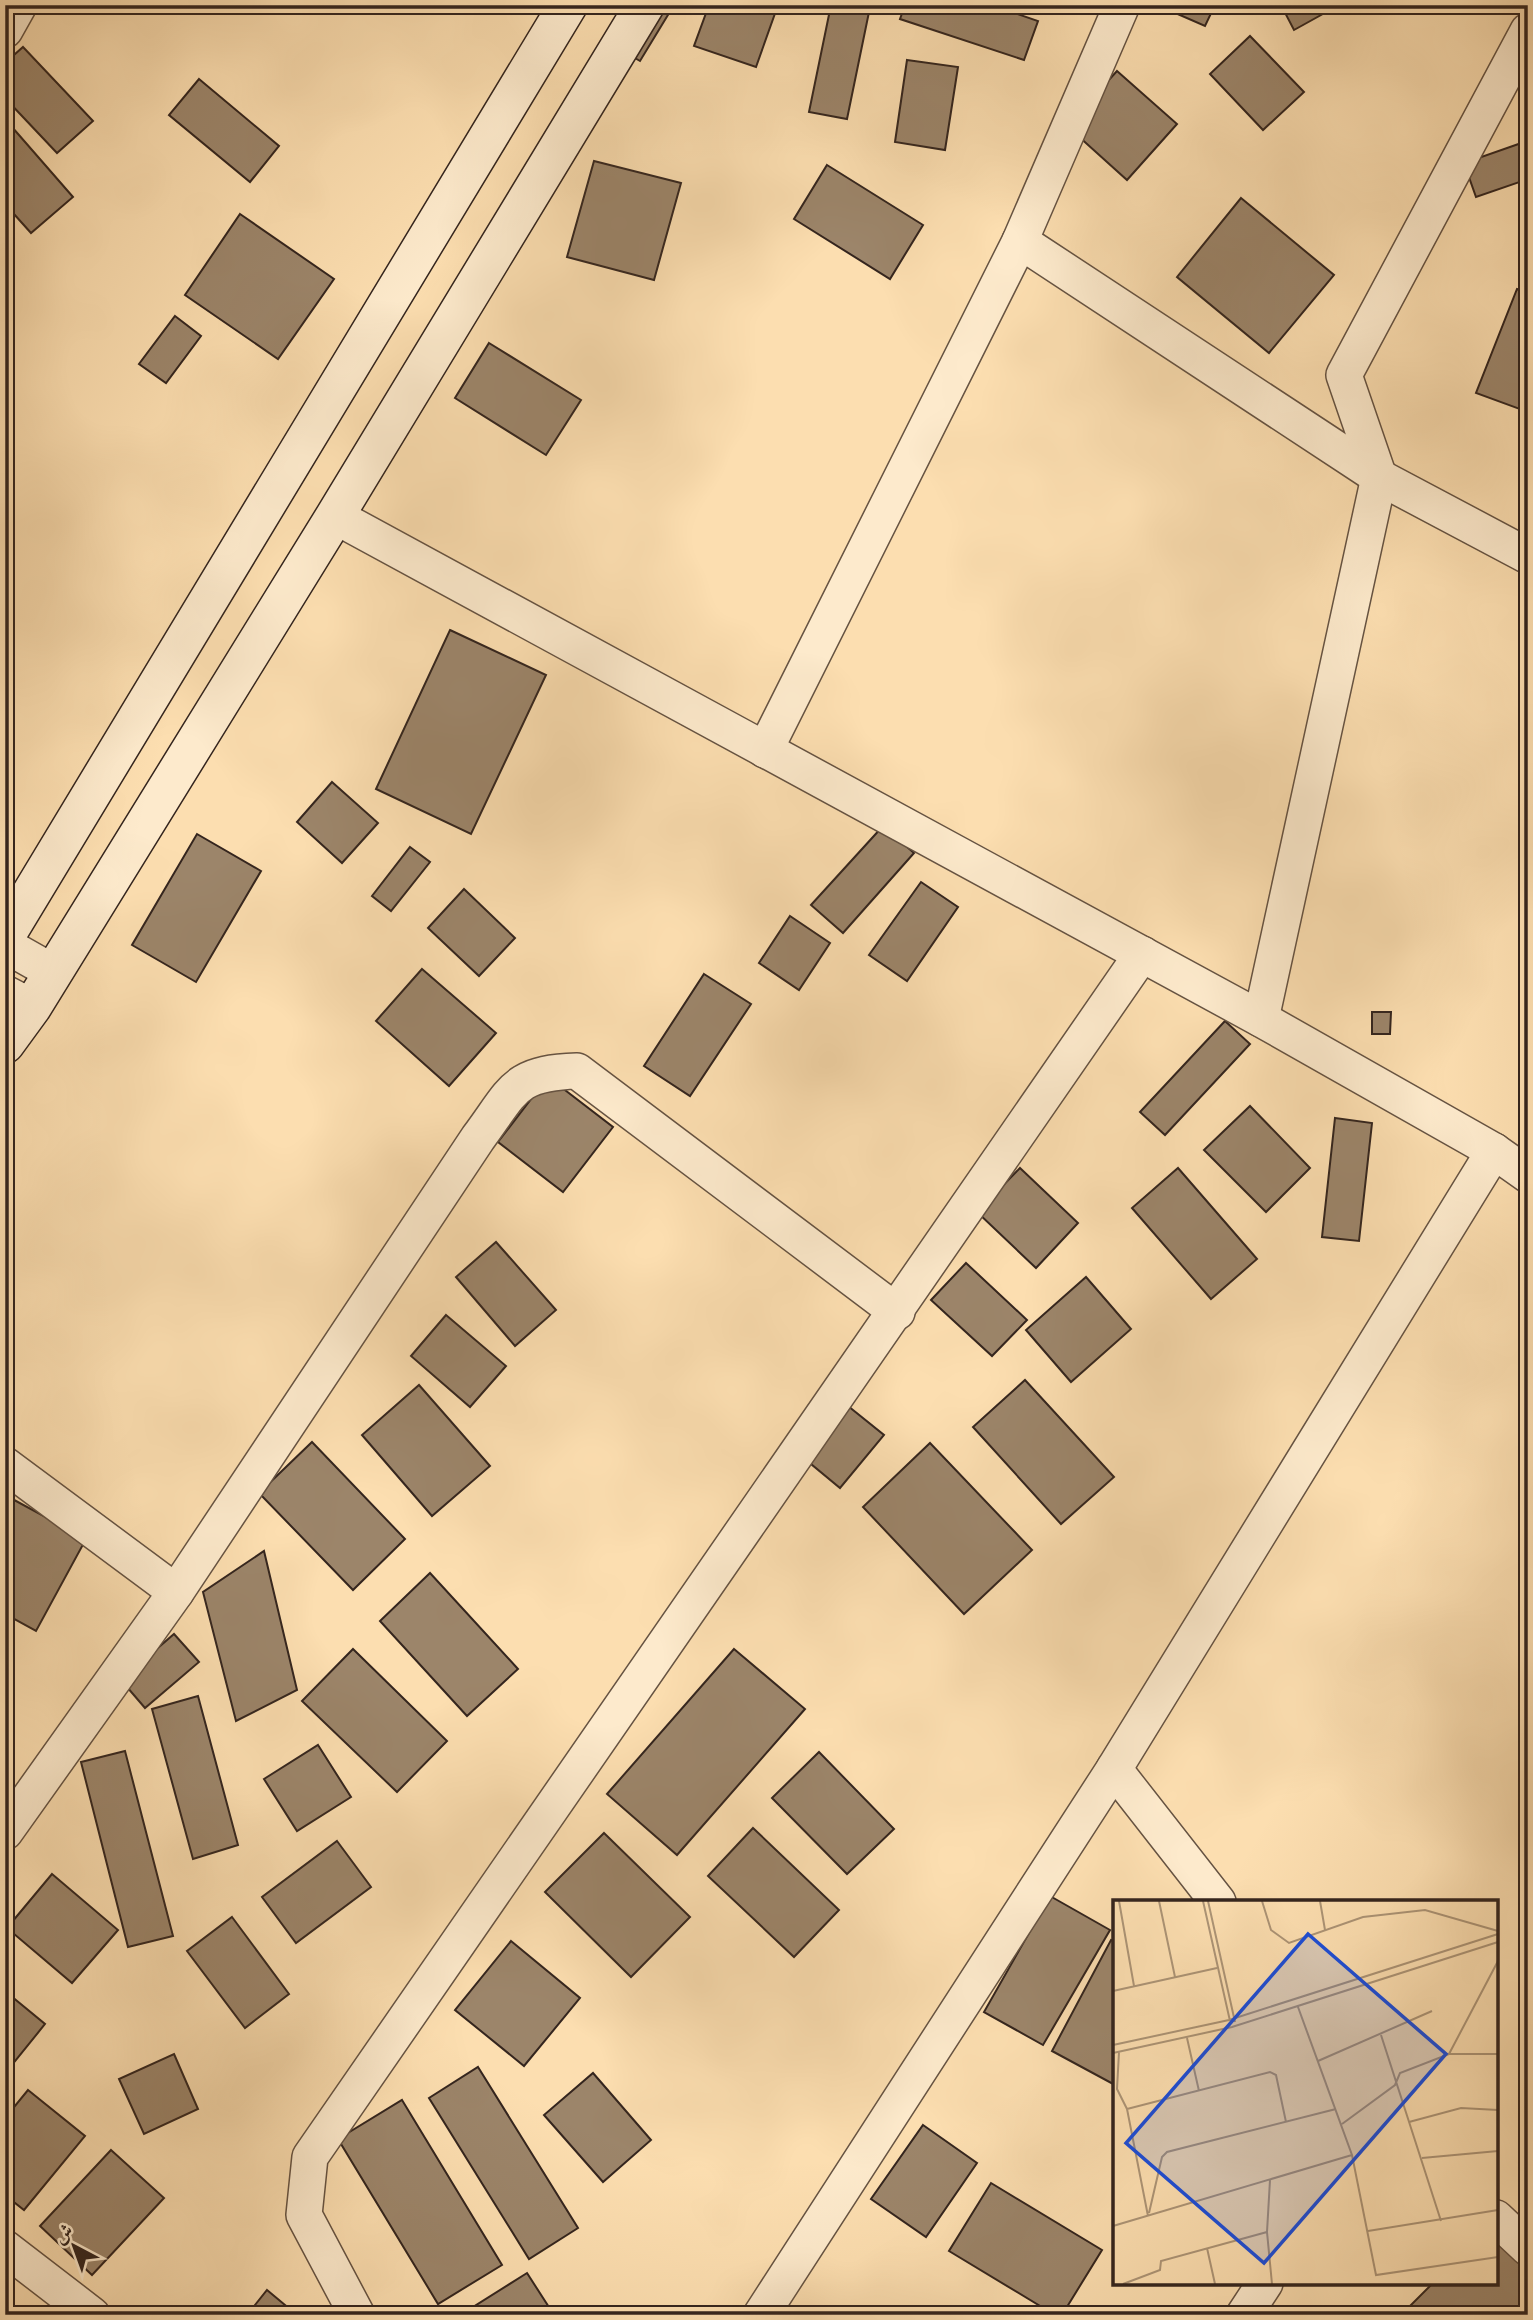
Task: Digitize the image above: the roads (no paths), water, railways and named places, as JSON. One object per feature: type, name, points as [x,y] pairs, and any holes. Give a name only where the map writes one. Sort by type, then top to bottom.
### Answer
[{"type":"street","points":[[5,30],[19,5]]},
{"type":"street","points":[[5,937],[568,5]]},
{"type":"street","points":[[5,1044],[18,1000],[51,971],[335,516],[645,5]]},
{"type":"street","points":[[765,750],[1020,241],[1122,5]]},
{"type":"street","points":[[1261,1019],[1379,477],[1344,375],[1528,31]]},
{"type":"street","points":[[1020,241],[1379,477],[1528,556]]},
{"type":"street","points":[[335,516],[1261,1019],[1494,1151],[1528,1175]]},
{"type":"street","points":[[5,945],[51,971]]},
{"type":"street","points":[[357,2315],[303,2215],[310,2157],[897,1312],[1142,954]]},
{"type":"street","points":[[5,1832],[176,1592],[478,1138],[521,1081],[549,1072],[577,1071],[897,1312]]},
{"type":"street","points":[[761,2315],[1114,1769],[1494,1151]]},
{"type":"street","points":[[5,1465],[176,1592]]},
{"type":"street","points":[[1114,1769],[1216,1900]]},
{"type":"street","points":[[1498,2220],[1528,2248]]},
{"type":"street","points":[[5,2248],[92,2315]]},
{"type":"street","points":[[1244,2315],[1264,2285]]}]
